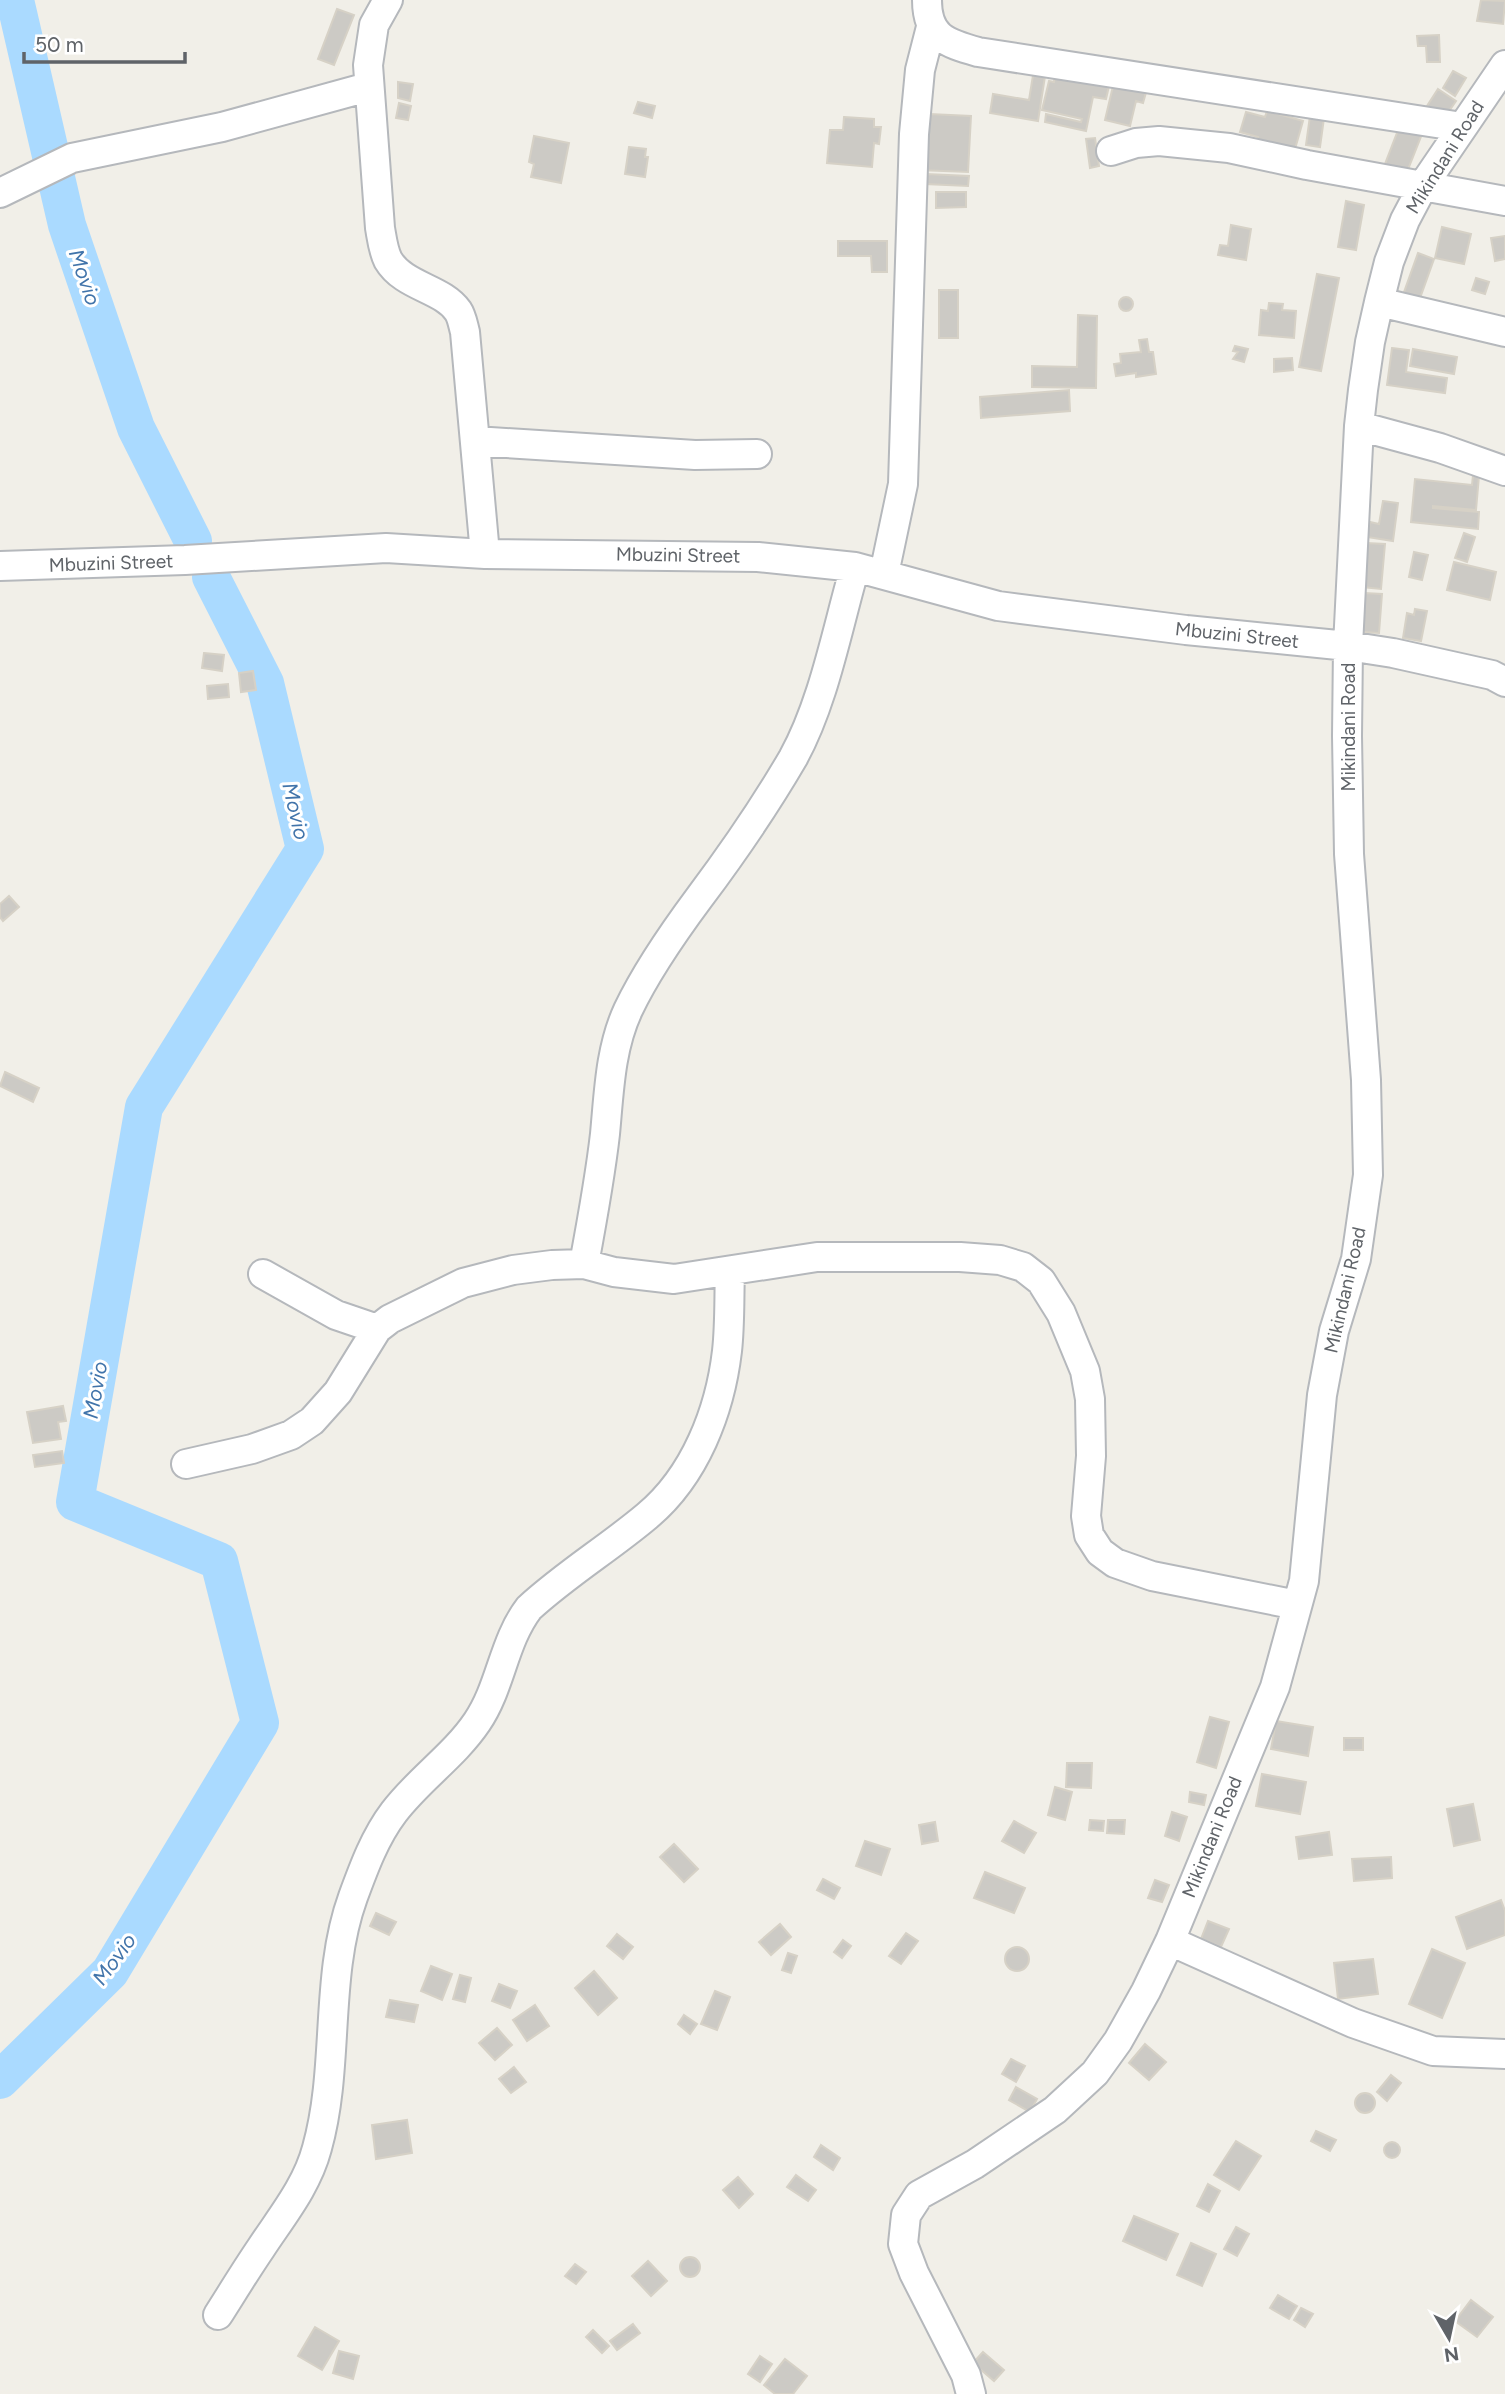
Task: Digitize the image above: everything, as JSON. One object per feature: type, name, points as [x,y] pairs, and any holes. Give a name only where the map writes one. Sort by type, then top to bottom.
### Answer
[{"type":"street","points":[[388,0],[374,25],[368,65],[380,228],[384,249],[394,269],[450,303],[461,318],[465,332],[485,554]]},
{"type":"street","points":[[929,13],[941,38],[978,52],[1462,127]]},
{"type":"street","points":[[884,574],[903,484],[914,134],[929,13]]},
{"type":"street","name":"Mikindani Road","points":[[971,2394],[966,2375],[914,2273],[903,2244],[906,2215],[919,2195],[975,2164],[1055,2110],[1095,2073],[1118,2041],[1170,1941],[1275,1687],[1297,1605],[1305,1569],[1322,1395],[1334,1331],[1356,1259],[1368,1175],[1366,1080],[1349,855],[1348,646],[1359,426],[1370,342],[1389,262],[1405,220],[1424,184],[1505,65]]},
{"type":"street","points":[[0,193],[72,158],[222,127],[368,87]]},
{"type":"street","points":[[1111,151],[1136,143],[1189,143],[1229,148],[1505,201]]},
{"type":"street","points":[[1379,302],[1505,332]]},
{"type":"street","points":[[1359,426],[1440,448],[1505,471]]},
{"type":"street","points":[[475,441],[695,455],[757,454]]},
{"type":"street","name":"Mbuzini Street","points":[[0,566],[172,561],[386,548],[485,554],[744,557],[855,567],[998,606],[1393,653],[1492,675],[1505,682]]},
{"type":"street","points":[[584,1264],[593,1215],[611,1064],[628,1009],[679,923],[776,787],[794,755],[810,722],[855,567]]},
{"type":"street","points":[[186,1464],[251,1449],[291,1435],[312,1421],[338,1392],[377,1329],[390,1319],[463,1283],[513,1270],[584,1264],[614,1272],[674,1279],[817,1257],[960,1257],[1000,1260],[1023,1267],[1041,1281],[1061,1313],[1085,1371],[1090,1399],[1091,1457],[1086,1516],[1089,1535],[1100,1552],[1115,1563],[1152,1576],[1297,1605]]},
{"type":"street","points":[[218,2315],[310,2172],[326,2101],[340,1952],[352,1899],[371,1849],[395,1811],[476,1723],[490,1700],[518,1622],[529,1608],[650,1514],[674,1488],[696,1456],[717,1404],[727,1351],[730,1271]]},
{"type":"street","points":[[263,1274],[335,1315],[377,1329]]},
{"type":"street","points":[[1170,1941],[1353,2023],[1433,2051],[1505,2054]]},
{"type":"building","points":[[1481,0],[1505,1],[1503,24],[1477,21]]},
{"type":"building","points":[[337,9],[354,15],[334,65],[318,59]]},
{"type":"building","points":[[1439,35],[1440,62],[1427,62],[1426,46],[1418,46],[1417,36]]},
{"type":"building","points":[[1034,69],[1046,70],[1038,121],[990,113],[993,94],[1029,100]]},
{"type":"building","points":[[1056,70],[1110,82],[1106,99],[1093,97],[1086,131],[1045,122],[1046,114],[1081,122],[1082,119],[1042,110],[1049,81],[1054,82]]},
{"type":"building","points":[[1453,71],[1466,78],[1455,96],[1443,88]]},
{"type":"building","points":[[398,82],[413,84],[410,101],[398,98]]},
{"type":"building","points":[[1113,86],[1135,91],[1137,87],[1147,89],[1143,103],[1136,101],[1130,126],[1105,120]]},
{"type":"building","points":[[1438,89],[1456,101],[1445,117],[1427,106]]},
{"type":"building","points":[[638,102],[655,106],[652,118],[634,113]]},
{"type":"building","points":[[399,103],[411,106],[408,120],[396,118]]},
{"type":"building","points":[[1267,111],[1303,121],[1293,156],[1255,146],[1258,137],[1240,132],[1246,112],[1265,117]]},
{"type":"building","points":[[929,114],[971,116],[968,172],[919,170]]},
{"type":"building","points":[[1310,116],[1324,118],[1320,147],[1306,145]]},
{"type":"building","points":[[844,117],[874,119],[874,127],[881,127],[879,144],[874,143],[872,167],[827,163],[830,130],[843,130]]},
{"type":"building","points":[[1400,125],[1422,134],[1407,172],[1385,164]]},
{"type":"building","points":[[534,136],[569,143],[561,183],[531,177],[534,164],[529,162]]},
{"type":"building","points":[[1095,138],[1099,166],[1090,168],[1086,139]]},
{"type":"building","points":[[629,147],[646,149],[645,157],[648,157],[645,177],[625,174]]},
{"type":"building","points":[[926,174],[969,176],[968,186],[925,184]]},
{"type":"building","points":[[936,192],[966,192],[966,207],[936,208]]},
{"type":"building","points":[[1346,201],[1364,205],[1356,250],[1338,247]]},
{"type":"building","points":[[1231,225],[1251,229],[1246,260],[1218,255],[1220,245],[1228,246]]},
{"type":"building","points":[[1442,227],[1471,234],[1464,264],[1435,258]]},
{"type":"building","points":[[1505,236],[1505,259],[1495,261],[1491,238]]},
{"type":"building","points":[[838,241],[887,241],[887,272],[872,272],[871,256],[838,256]]},
{"type":"building","points":[[1418,253],[1434,259],[1419,301],[1403,295]]},
{"type":"building","points":[[1317,274],[1339,278],[1321,371],[1299,367]]},
{"type":"building","points":[[1476,278],[1489,282],[1485,294],[1472,290]]},
{"type":"building","points":[[939,290],[958,290],[958,338],[939,338]]},
{"type":"building","points":[[1126,297],[1131,299],[1131,309],[1126,311],[1121,309],[1119,304],[1121,299]]},
{"type":"building","points":[[1269,303],[1283,304],[1282,310],[1296,311],[1294,338],[1259,335],[1261,310],[1268,311]]},
{"type":"building","points":[[1078,315],[1097,316],[1096,388],[1032,387],[1032,366],[1077,367]]},
{"type":"building","points":[[1147,339],[1149,352],[1153,352],[1156,374],[1116,376],[1114,364],[1121,363],[1120,354],[1141,352],[1139,340]]},
{"type":"building","points":[[1235,346],[1248,349],[1244,362],[1233,359],[1238,352],[1233,351]]},
{"type":"building","points":[[1392,348],[1409,350],[1406,372],[1447,378],[1445,393],[1387,385]]},
{"type":"building","points":[[1413,349],[1457,357],[1454,374],[1410,366]]},
{"type":"building","points":[[1292,358],[1293,370],[1274,372],[1274,359]]},
{"type":"building","points":[[1069,390],[1070,411],[981,418],[980,397]]},
{"type":"building","points":[[1473,475],[1479,476],[1476,510],[1433,508],[1479,512],[1478,529],[1411,522],[1415,479],[1472,485]]},
{"type":"building","points":[[1383,501],[1398,503],[1393,541],[1367,537],[1370,522],[1379,524]]},
{"type":"building","points":[[1464,533],[1475,537],[1467,562],[1455,558]]},
{"type":"building","points":[[1366,543],[1385,544],[1381,589],[1362,587]]},
{"type":"building","points":[[1414,552],[1428,555],[1422,580],[1409,577]]},
{"type":"building","points":[[1454,562],[1496,572],[1490,600],[1447,590]]},
{"type":"building","points":[[1364,593],[1382,594],[1379,633],[1362,632]]},
{"type":"building","points":[[1415,609],[1427,611],[1421,641],[1403,638],[1407,613],[1414,615]]},
{"type":"building","points":[[204,653],[224,655],[222,671],[202,668]]},
{"type":"building","points":[[253,671],[256,690],[241,692],[239,673]]},
{"type":"building","points":[[228,684],[229,697],[208,699],[207,686]]},
{"type":"building","points":[[9,896],[19,907],[3,921],[0,917],[0,904]]},
{"type":"building","points":[[5,1072],[39,1088],[33,1102],[0,1086]]},
{"type":"building","points":[[63,1406],[66,1421],[58,1422],[61,1439],[33,1443],[27,1412]]},
{"type":"building","points":[[62,1451],[64,1463],[35,1467],[33,1455]]},
{"type":"building","points":[[1210,1717],[1229,1722],[1216,1768],[1197,1762]]},
{"type":"building","points":[[1276,1721],[1313,1727],[1308,1756],[1271,1749]]},
{"type":"building","points":[[1344,1738],[1363,1738],[1363,1750],[1344,1750]]},
{"type":"building","points":[[1067,1763],[1092,1763],[1091,1788],[1066,1787]]},
{"type":"building","points":[[1262,1774],[1306,1782],[1300,1814],[1256,1806]]},
{"type":"building","points":[[1055,1787],[1072,1792],[1065,1820],[1048,1815]]},
{"type":"building","points":[[1190,1792],[1206,1795],[1204,1805],[1189,1802]]},
{"type":"building","points":[[1473,1804],[1480,1840],[1454,1846],[1447,1809]]},
{"type":"building","points":[[1172,1812],[1187,1817],[1179,1841],[1165,1836]]},
{"type":"building","points":[[1090,1820],[1104,1821],[1103,1831],[1089,1830]]},
{"type":"building","points":[[1108,1820],[1125,1820],[1124,1834],[1107,1833]]},
{"type":"building","points":[[1014,1821],[1036,1833],[1024,1853],[1002,1841]]},
{"type":"building","points":[[935,1822],[938,1841],[922,1844],[919,1825]]},
{"type":"building","points":[[1329,1832],[1332,1855],[1299,1859],[1296,1837]]},
{"type":"building","points":[[865,1841],[890,1849],[881,1875],[856,1866]]},
{"type":"building","points":[[674,1844],[698,1869],[684,1882],[660,1857]]},
{"type":"building","points":[[1391,1857],[1392,1878],[1354,1881],[1352,1859]]},
{"type":"building","points":[[985,1872],[1025,1888],[1014,1913],[974,1898]]},
{"type":"building","points":[[823,1879],[840,1888],[834,1899],[817,1890]]},
{"type":"building","points":[[1155,1880],[1169,1885],[1162,1902],[1148,1898]]},
{"type":"building","points":[[1501,1900],[1505,1911],[1505,1935],[1467,1949],[1456,1917]]},
{"type":"building","points":[[376,1913],[396,1922],[389,1935],[370,1926]]},
{"type":"building","points":[[1208,1921],[1229,1929],[1221,1947],[1201,1939]]},
{"type":"building","points":[[780,1924],[791,1937],[771,1955],[759,1942]]},
{"type":"building","points":[[906,1933],[918,1941],[901,1964],[889,1956]]},
{"type":"building","points":[[617,1934],[633,1947],[623,1959],[607,1946]]},
{"type":"building","points":[[843,1940],[851,1946],[842,1958],[834,1952]]},
{"type":"building","points":[[1017,1947],[1025,1951],[1029,1959],[1025,1967],[1017,1971],[1009,1967],[1005,1959],[1009,1951]]},
{"type":"building","points":[[1432,1949],[1465,1963],[1442,2018],[1409,2004]]},
{"type":"building","points":[[788,1953],[797,1956],[791,1973],[782,1970]]},
{"type":"building","points":[[1373,1959],[1378,1994],[1338,1999],[1334,1963]]},
{"type":"building","points":[[431,1966],[452,1974],[442,2000],[421,1991]]},
{"type":"building","points":[[594,1971],[617,1998],[598,2015],[575,1988]]},
{"type":"building","points":[[460,1975],[471,1978],[465,2002],[453,1999]]},
{"type":"building","points":[[499,1984],[517,1991],[510,2008],[492,2001]]},
{"type":"building","points":[[715,1991],[730,1997],[717,2030],[701,2024]]},
{"type":"building","points":[[390,2000],[418,2005],[414,2022],[386,2017]]},
{"type":"building","points":[[535,2005],[549,2026],[527,2041],[513,2020]]},
{"type":"building","points":[[684,2015],[697,2024],[690,2034],[678,2024]]},
{"type":"building","points":[[497,2028],[512,2045],[495,2060],[479,2043]]},
{"type":"building","points":[[1145,2044],[1166,2062],[1149,2080],[1129,2063]]},
{"type":"building","points":[[1011,2059],[1025,2066],[1016,2082],[1002,2074]]},
{"type":"building","points":[[514,2067],[526,2082],[511,2093],[499,2079]]},
{"type":"building","points":[[1391,2075],[1401,2083],[1387,2101],[1377,2092]]},
{"type":"building","points":[[1016,2087],[1037,2099],[1030,2112],[1009,2100]]},
{"type":"building","points":[[1365,2093],[1372,2096],[1375,2103],[1372,2110],[1365,2113],[1358,2110],[1355,2103],[1358,2096]]},
{"type":"building","points":[[407,2120],[412,2153],[376,2159],[372,2125]]},
{"type":"building","points":[[1316,2131],[1336,2140],[1330,2151],[1311,2141]]},
{"type":"building","points":[[1236,2141],[1261,2156],[1239,2190],[1214,2175]]},
{"type":"building","points":[[1389,2142],[1395,2142],[1400,2150],[1398,2156],[1389,2158],[1384,2153],[1384,2147]]},
{"type":"building","points":[[821,2145],[840,2158],[833,2170],[814,2157]]},
{"type":"building","points":[[796,2175],[816,2190],[808,2201],[787,2187]]},
{"type":"building","points":[[738,2177],[753,2194],[739,2208],[723,2190]]},
{"type":"building","points":[[1208,2184],[1220,2191],[1209,2212],[1197,2206]]},
{"type":"building","points":[[1134,2216],[1178,2234],[1166,2260],[1123,2241]]},
{"type":"building","points":[[1236,2227],[1249,2234],[1237,2256],[1224,2249]]},
{"type":"building","points":[[1191,2243],[1216,2254],[1202,2286],[1177,2275]]},
{"type":"building","points":[[690,2257],[697,2260],[700,2267],[697,2274],[690,2277],[683,2274],[680,2267],[683,2260]]},
{"type":"building","points":[[648,2261],[667,2281],[651,2296],[632,2276]]},
{"type":"building","points":[[575,2264],[586,2272],[576,2284],[565,2276]]},
{"type":"building","points":[[1278,2295],[1297,2306],[1289,2319],[1270,2308]]},
{"type":"building","points":[[1471,2300],[1493,2317],[1477,2337],[1455,2321]]},
{"type":"building","points":[[1301,2308],[1313,2314],[1305,2327],[1294,2320]]},
{"type":"building","points":[[633,2324],[640,2333],[617,2350],[610,2341]]},
{"type":"building","points":[[315,2327],[339,2341],[322,2370],[298,2356]]},
{"type":"building","points":[[593,2330],[609,2346],[602,2353],[586,2337]]},
{"type":"building","points":[[339,2351],[359,2356],[353,2379],[333,2373]]},
{"type":"building","points":[[983,2352],[1004,2370],[994,2381],[973,2363]]},
{"type":"building","points":[[760,2356],[772,2364],[760,2382],[748,2374]]},
{"type":"building","points":[[785,2359],[807,2376],[793,2394],[775,2394],[764,2385]]},
{"type":"waterway","name":"Movio","points":[[15,0],[67,225],[136,428],[193,541]]},
{"type":"waterway","name":"Movio","points":[[0,2080],[110,1972],[260,1723],[219,1561],[75,1502],[144,1107],[305,849],[265,683],[211,577]]}]
